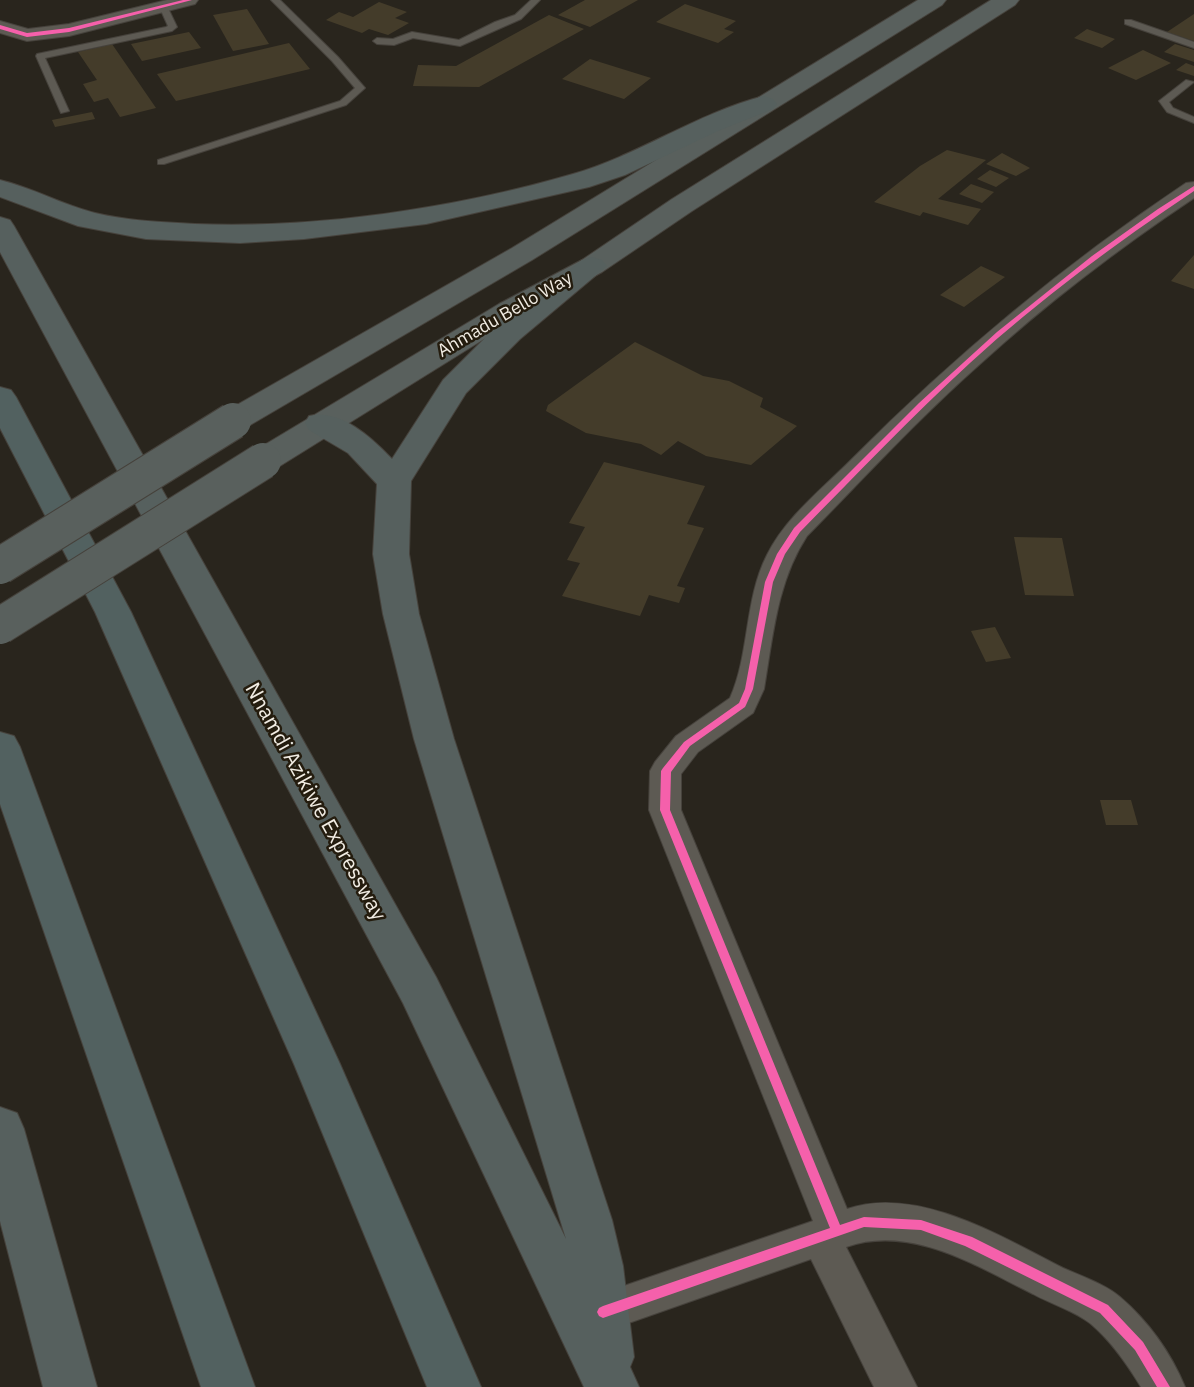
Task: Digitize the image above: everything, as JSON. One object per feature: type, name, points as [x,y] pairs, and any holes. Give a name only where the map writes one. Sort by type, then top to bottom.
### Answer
[{"type":"highway","points":[[0,188],[88,220],[146,230],[240,234],[304,230],[426,216],[579,181],[615,169],[709,125],[764,104]]},
{"type":"highway","name":"Nnamdi Azikiwe Expressway","points":[[0,226],[420,991],[612,1387]]},
{"type":"highway","points":[[592,266],[509,332],[454,387],[394,481],[391,554],[401,614],[435,739],[587,1220],[598,1266],[612,1387]]},
{"type":"highway","points":[[0,397],[113,612],[317,1064],[454,1387]]},
{"type":"highway","points":[[321,423],[360,446],[394,481]]},
{"type":"highway","points":[[0,747],[228,1387]]},
{"type":"highway","points":[[0,1129],[69,1387]]},
{"type":"main road","points":[[0,566],[233,421],[522,254],[934,0]]},
{"type":"main road","name":"Ahmadu Bello Way","points":[[0,626],[321,423],[510,310],[592,266],[694,198],[1007,0]]},
{"type":"street","points":[[0,27],[27,35],[69,30],[189,0]]},
{"type":"street","points":[[896,1387],[828,1234],[665,810],[666,771],[687,744],[742,705],[749,690],[769,582],[781,554],[797,530],[939,388],[997,335],[1132,231],[1194,188]]},
{"type":"street","points":[[603,1312],[864,1222],[922,1225],[968,1241],[1104,1309],[1139,1346],[1164,1387]]},
{"type":"lane","points":[[161,162],[343,103],[360,88],[335,59],[275,0]]},
{"type":"lane","points":[[377,41],[394,42],[411,35],[460,43],[518,17],[536,0]]},
{"type":"lane","points":[[64,111],[40,56],[169,29],[173,27],[163,6]]},
{"type":"lane","points":[[1128,22],[1194,45]]},
{"type":"lane","points":[[1189,82],[1164,101],[1170,110],[1194,120]]},
{"type":"building","points":[[585,0],[638,0],[590,27],[558,15]]},
{"type":"building","points":[[379,2],[407,12],[395,18],[409,23],[388,35],[369,29],[362,33],[326,20],[339,12],[353,17]]},
{"type":"building","points":[[685,4],[736,21],[724,29],[734,32],[718,43],[656,22]]},
{"type":"building","points":[[247,9],[269,44],[233,51],[213,15]]},
{"type":"building","points":[[1194,14],[1194,41],[1167,32]]},
{"type":"building","points":[[549,15],[584,29],[479,87],[413,86],[418,65],[456,66]]},
{"type":"building","points":[[1087,29],[1115,39],[1102,48],[1074,38]]},
{"type":"building","points":[[189,32],[201,48],[142,61],[131,44]]},
{"type":"building","points":[[289,43],[310,69],[176,101],[157,74]]},
{"type":"building","points":[[112,44],[156,108],[120,117],[108,98],[94,102],[83,84],[97,80],[78,52]]},
{"type":"building","points":[[1175,44],[1194,50],[1194,62],[1164,52]]},
{"type":"building","points":[[1143,50],[1171,63],[1136,80],[1108,68]]},
{"type":"building","points":[[590,59],[651,78],[624,99],[562,79]]},
{"type":"building","points":[[1186,63],[1194,66],[1194,76],[1176,70]]},
{"type":"building","points":[[92,112],[95,119],[55,127],[52,120]]},
{"type":"building","points":[[947,150],[986,160],[938,199],[981,209],[968,225],[923,212],[920,216],[874,202],[920,166]]},
{"type":"building","points":[[1002,153],[1030,168],[1016,176],[986,164]]},
{"type":"building","points":[[990,170],[1009,178],[996,187],[977,179]]},
{"type":"building","points":[[971,184],[994,192],[982,203],[959,194]]},
{"type":"building","points":[[1194,255],[1194,289],[1171,281]]},
{"type":"building","points":[[981,266],[1005,277],[964,307],[940,295]]},
{"type":"building","points":[[635,342],[703,376],[729,381],[763,398],[760,407],[797,426],[751,465],[706,456],[678,441],[661,455],[641,444],[586,433],[546,411],[548,405]]},
{"type":"building","points":[[604,462],[705,486],[687,524],[704,528],[677,586],[685,588],[679,603],[649,595],[640,616],[562,596],[580,563],[567,560],[585,527],[569,523]]},
{"type":"building","points":[[1014,537],[1062,538],[1074,596],[1025,595]]},
{"type":"building","points":[[995,627],[1011,658],[986,662],[971,631]]},
{"type":"building","points":[[1100,800],[1131,800],[1138,825],[1106,825]]},
{"type":"cycle path","points":[[0,27],[27,35],[69,30],[189,0]]},
{"type":"cycle path","points":[[837,1231],[665,810],[666,771],[687,744],[742,705],[749,689],[769,582],[781,554],[797,530],[922,404],[1000,333],[1095,257],[1194,188]]},
{"type":"cycle path","points":[[603,1312],[864,1222],[921,1225],[968,1241],[1104,1309],[1139,1346],[1164,1387]]}]
